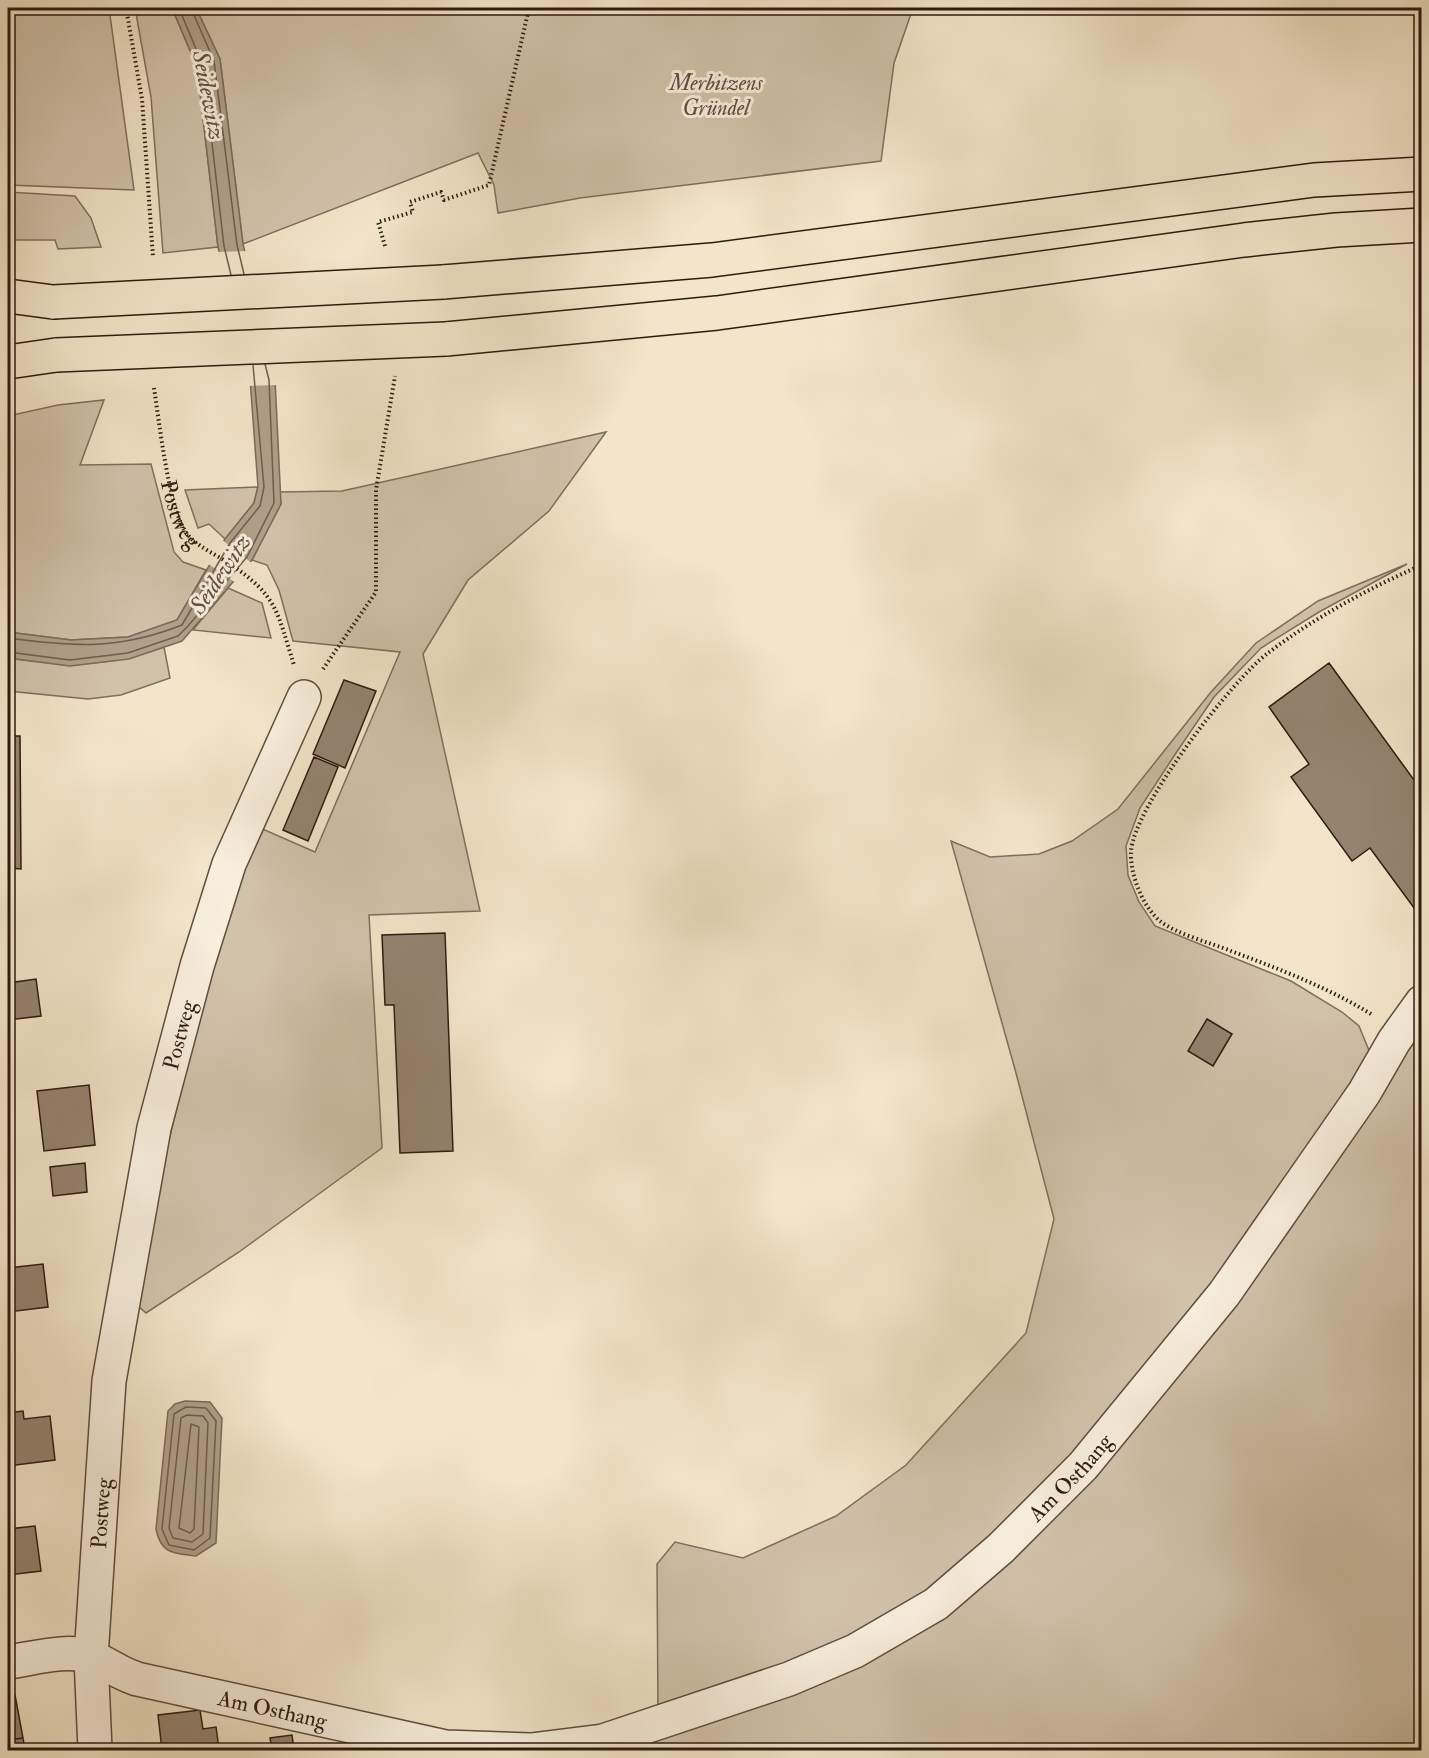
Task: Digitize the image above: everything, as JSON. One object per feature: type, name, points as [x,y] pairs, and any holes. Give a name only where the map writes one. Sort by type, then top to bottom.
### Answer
[{"type":"highway","points":[[8,303],[443,282],[712,260],[1314,180],[1422,174]]},
{"type":"highway","points":[[8,362],[56,355],[446,339],[717,313],[1278,236],[1422,225]]},
{"type":"highway","points":[[8,296],[52,302]]},
{"type":"highway","points":[[8,351],[56,355]]},
{"type":"street","name":"Postweg","points":[[80,1748],[91,1657],[109,1381],[154,1128],[197,966],[229,864],[304,697]]},
{"type":"street","name":"Am Osthang","points":[[91,1657],[118,1673],[137,1679],[446,1748],[531,1750],[605,1746],[789,1679],[855,1651],[936,1604],[1001,1548],[1083,1466],[1224,1294],[1364,1093],[1394,1041],[1422,1002]]},
{"type":"street","points":[[8,1662],[68,1654],[91,1657]]},
{"type":"path","points":[[126,8],[142,99],[153,257]]},
{"type":"path","points":[[385,246],[378,222],[412,212],[410,202],[441,192],[444,200],[489,185],[529,8]]},
{"type":"path","points":[[304,697],[376,592],[376,490],[396,373]]},
{"type":"path","name":"Postweg","points":[[154,388],[165,463],[180,523],[188,536],[256,581],[274,604],[304,697]]},
{"type":"path","points":[[1394,1041],[1383,1022],[1353,1003],[1296,975],[1193,937],[1160,921],[1143,900],[1134,876],[1131,850],[1142,818],[1177,760],[1218,703],[1267,653],[1320,619],[1422,565]]},
{"type":"path","points":[[37,1747],[80,1748]]},
{"type":"green space","points":[[8,8],[109,8],[134,190],[8,185]]},
{"type":"green space","points":[[135,8],[172,8],[197,67],[218,247],[163,253],[151,97]]},
{"type":"green space","name":"Merbitzens Gründel","points":[[196,8],[913,8],[894,63],[881,161],[580,198],[498,213],[494,185],[478,153],[243,244],[220,59]]},
{"type":"green space","points":[[8,192],[75,196],[91,218],[101,247],[58,249],[55,240],[8,240]]},
{"type":"green space","points":[[104,400],[80,465],[151,464],[174,552],[183,562],[206,570],[177,620],[128,637],[71,640],[8,632],[8,416],[58,405]]},
{"type":"green space","points":[[606,432],[549,511],[468,580],[423,654],[480,911],[369,915],[382,1148],[239,1252],[146,1313],[137,1305],[162,1168],[212,966],[258,827],[315,852],[400,652],[293,641],[279,590],[267,565],[252,560],[281,504],[279,492],[342,491]]},
{"type":"green space","points":[[258,487],[254,503],[225,539],[209,524],[198,528],[185,490]]},
{"type":"green space","points":[[1407,564],[1319,612],[1261,648],[1214,697],[1140,808],[1126,846],[1128,875],[1139,902],[1155,926],[1291,981],[1342,1012],[1359,1026],[1370,1053],[1219,1286],[998,1538],[854,1644],[658,1711],[657,1564],[675,1542],[743,1558],[836,1516],[906,1465],[1026,1333],[1054,1219],[951,841],[990,857],[1039,854],[1072,841],[1118,809],[1211,692],[1256,643],[1318,601]]},
{"type":"green space","points":[[228,588],[262,603],[271,638],[193,630]]},
{"type":"green space","points":[[164,647],[170,678],[121,695],[88,699],[8,691],[8,658],[68,664],[104,662]]},
{"type":"green space","points":[[1421,1023],[1421,1750],[627,1750],[650,1734],[755,1701],[1007,1552]]},
{"type":"water","name":"Seidewitz","points":[[172,8],[196,8],[220,59],[243,244],[275,379],[281,504],[252,560],[182,641],[129,659],[70,666],[8,658],[8,632],[71,640],[128,637],[177,620],[225,539],[254,503],[258,487],[250,379],[218,247],[197,67]]},
{"type":"water","points":[[185,1401],[210,1402],[222,1418],[216,1543],[196,1556],[169,1551],[161,1543],[156,1529],[168,1411],[175,1404]]},
{"type":"pier","points":[[248,251],[278,385],[248,386],[216,252]]},
{"type":"pier","points":[[221,539],[253,564],[236,583],[207,563]]},
{"type":"building","points":[[1329,663],[1422,791],[1420,916],[1370,848],[1352,861],[1291,777],[1309,764],[1269,707]]},
{"type":"building","points":[[344,680],[376,691],[345,768],[313,754]]},
{"type":"building","points":[[8,736],[20,736],[21,869],[8,868]]},
{"type":"building","points":[[314,757],[338,767],[308,841],[283,830]]},
{"type":"building","points":[[445,933],[453,1151],[400,1153],[394,1005],[385,1005],[382,935]]},
{"type":"building","points":[[36,979],[41,1016],[8,1020],[8,983]]},
{"type":"building","points":[[1207,1019],[1232,1034],[1213,1066],[1188,1051]]},
{"type":"building","points":[[89,1085],[95,1145],[44,1151],[37,1091]]},
{"type":"building","points":[[85,1163],[87,1192],[53,1196],[50,1167]]},
{"type":"building","points":[[43,1264],[48,1307],[8,1312],[8,1268]]},
{"type":"building","points":[[23,1411],[24,1419],[50,1416],[55,1460],[8,1466],[8,1413]]},
{"type":"building","points":[[35,1526],[41,1571],[8,1575],[8,1529]]},
{"type":"building","points":[[15,1695],[23,1738],[8,1740],[8,1696]]},
{"type":"building","points":[[200,1710],[203,1729],[216,1727],[219,1749],[162,1750],[158,1715]]},
{"type":"building","points":[[292,1735],[294,1750],[272,1750],[270,1738]]},
{"type":"building","points":[[23,1738],[25,1750],[8,1750],[8,1740]]}]
